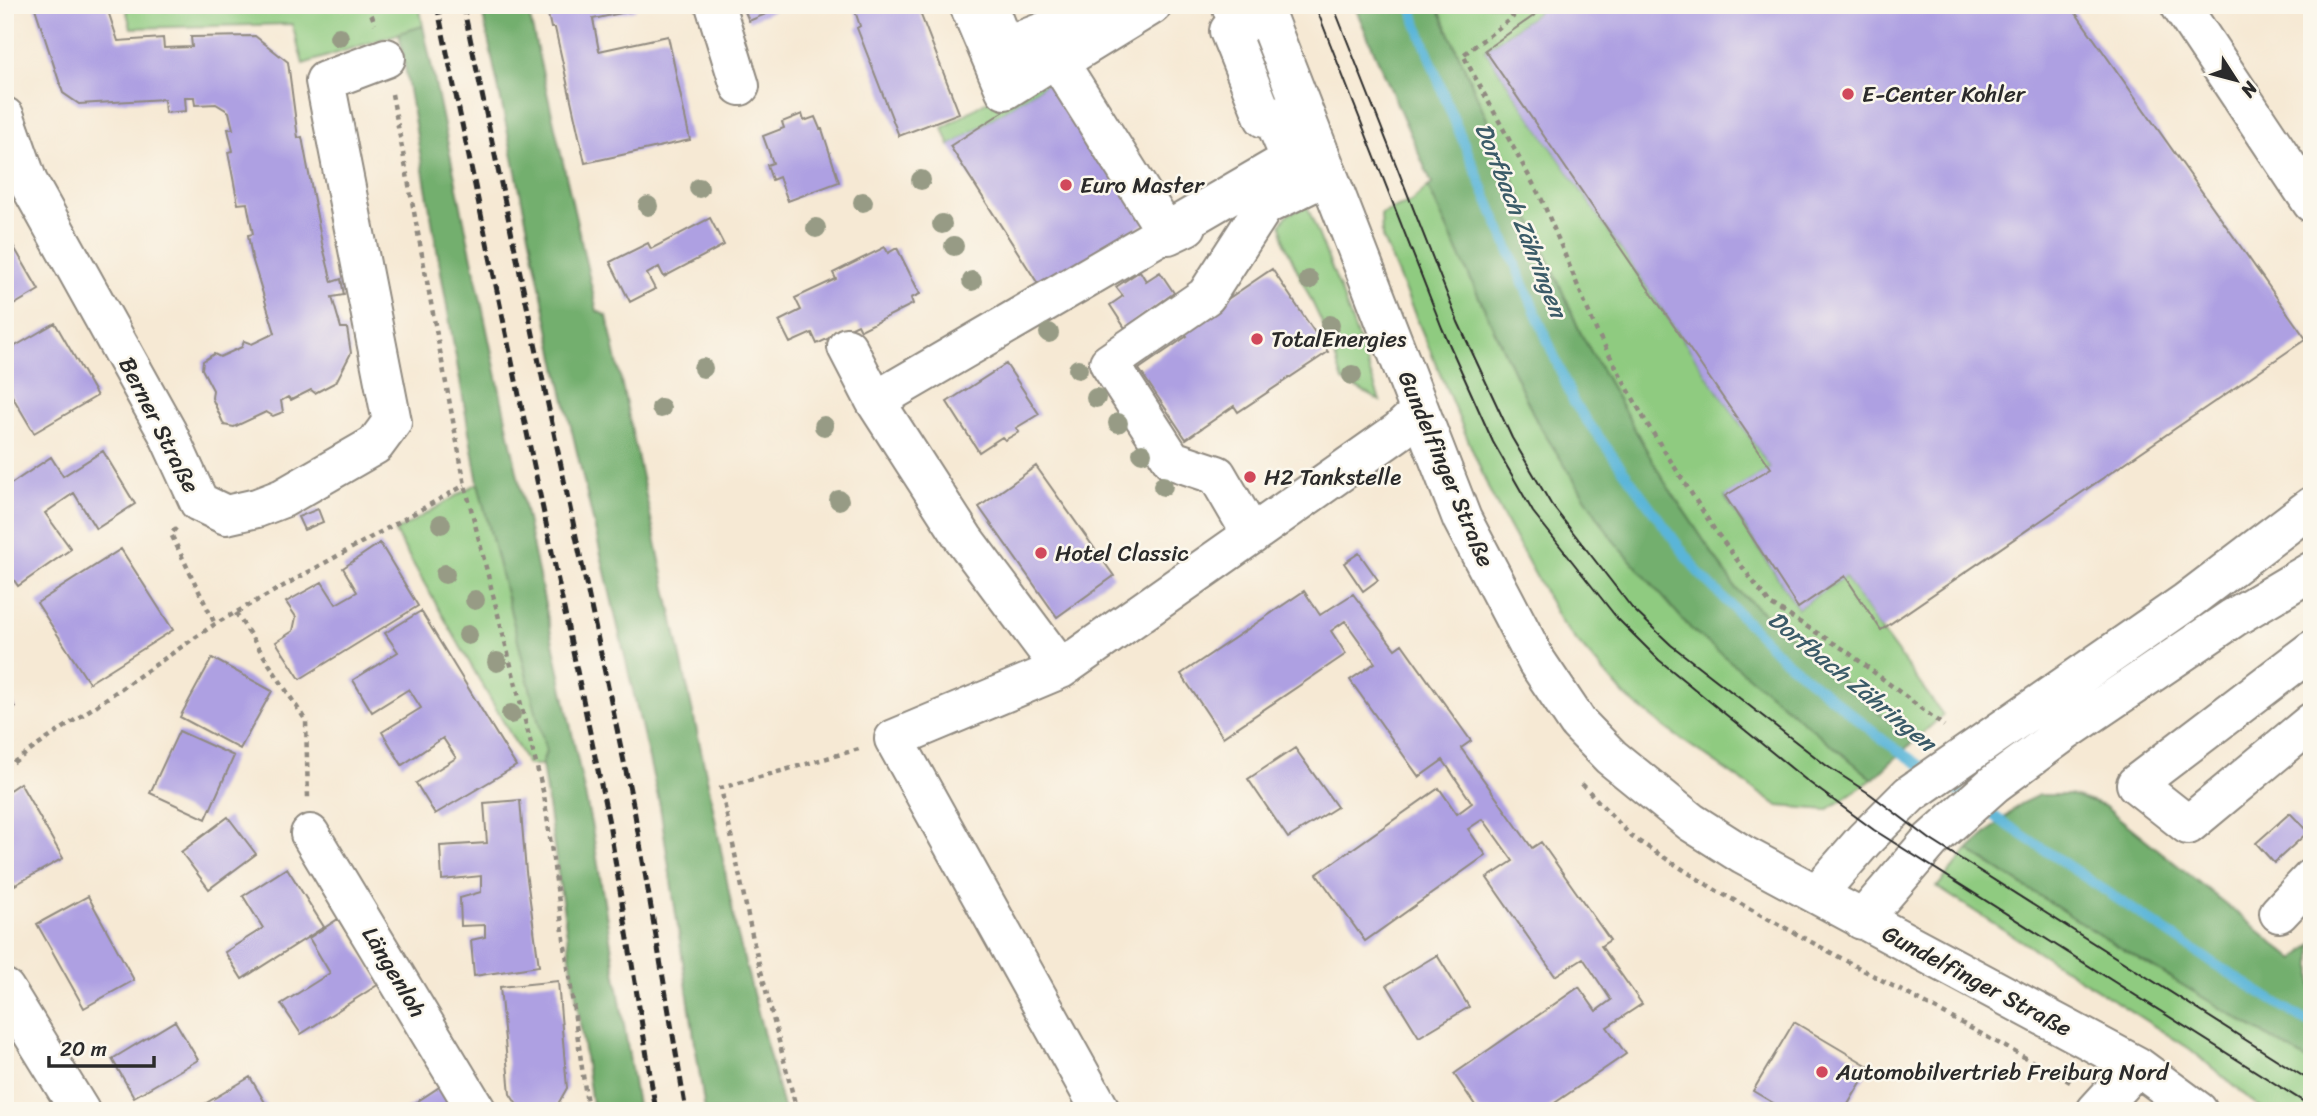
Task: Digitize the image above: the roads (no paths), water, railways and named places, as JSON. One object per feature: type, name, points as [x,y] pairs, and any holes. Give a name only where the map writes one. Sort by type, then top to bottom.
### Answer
[{"type":"street","points":[[715,5],[740,86]]},
{"type":"street","points":[[969,5],[1005,90],[1054,59],[1056,47],[1065,30],[1121,5]]},
{"type":"street","points":[[987,5],[1004,47],[1110,5]]},
{"type":"street","points":[[1003,5],[1015,34],[1093,5]]},
{"type":"street","points":[[1152,5],[1064,59],[1065,72],[1166,232]]},
{"type":"street","points":[[1231,5],[1239,28],[1229,31],[1264,118],[1272,115],[1311,160]]},
{"type":"street","name":"Gundelfinger Straße","points":[[1262,5],[1311,160],[1462,519],[1537,662],[1578,723],[1611,757],[1691,822],[1743,855],[2137,1066],[2198,1111]]},
{"type":"street","points":[[2180,5],[2312,203]]},
{"type":"street","name":"Berner Straße","points":[[5,117],[27,182],[167,432],[199,502],[226,515],[283,498],[375,445],[392,422],[326,81],[386,58]]},
{"type":"street","points":[[875,401],[1166,232],[1311,160]]},
{"type":"street","points":[[1252,535],[1217,475],[1172,460],[1109,363],[1206,296],[1264,206],[1311,160]]},
{"type":"street","points":[[847,347],[875,401],[964,538],[1061,669]]},
{"type":"street","points":[[1101,1111],[894,739],[1061,669],[1399,431],[1419,412]]},
{"type":"street","points":[[1817,894],[1864,840],[1910,794],[1963,754],[2186,602],[2312,506]]},
{"type":"street","name":"Gundelfinger Straße","points":[[1862,920],[1931,840],[1994,784],[2066,731],[2234,618],[2312,571]]},
{"type":"street","points":[[2312,650],[2136,784],[2188,825],[2312,722]]},
{"type":"street","name":"Längenloh","points":[[310,834],[477,1111]]},
{"type":"street","points":[[2278,913],[2312,878]]},
{"type":"street","points":[[5,989],[80,1111]]},
{"type":"street","points":[[2100,1106],[2137,1066]]},
{"type":"waterway","name":"Dorfbach Zähringen","points":[[1410,5],[1446,101],[1574,403],[1698,572],[1779,655],[1887,743],[1929,771]]},
{"type":"waterway","name":"Dorfbach Zähringen","points":[[1942,781],[2213,963],[2312,1025]]},
{"type":"tram line","points":[[1315,5],[1442,328],[1493,442],[1533,512],[1617,618],[1659,660],[1806,780],[1874,830],[2312,1107]]},
{"type":"tram line","points":[[1333,5],[1458,322],[1512,438],[1551,504],[1632,608],[1671,645],[1827,766],[1870,794],[1931,840],[2312,1082]]},
{"type":"railway","points":[[437,5],[609,823],[656,1111]]},
{"type":"railway","points":[[463,5],[634,809],[686,1111]]},
{"type":"place","name":"E-Center Kohler","points":[[1848,94]]},
{"type":"place","name":"Euro Master","points":[[1066,185]]},
{"type":"place","name":"TotalEnergies","points":[[1257,339]]},
{"type":"place","name":"H2 Tankstelle","points":[[1250,477]]},
{"type":"place","name":"Hotel Classic","points":[[1041,553]]},
{"type":"place","name":"Automobilvertrieb Freiburg Nord","points":[[1822,1072]]}]
